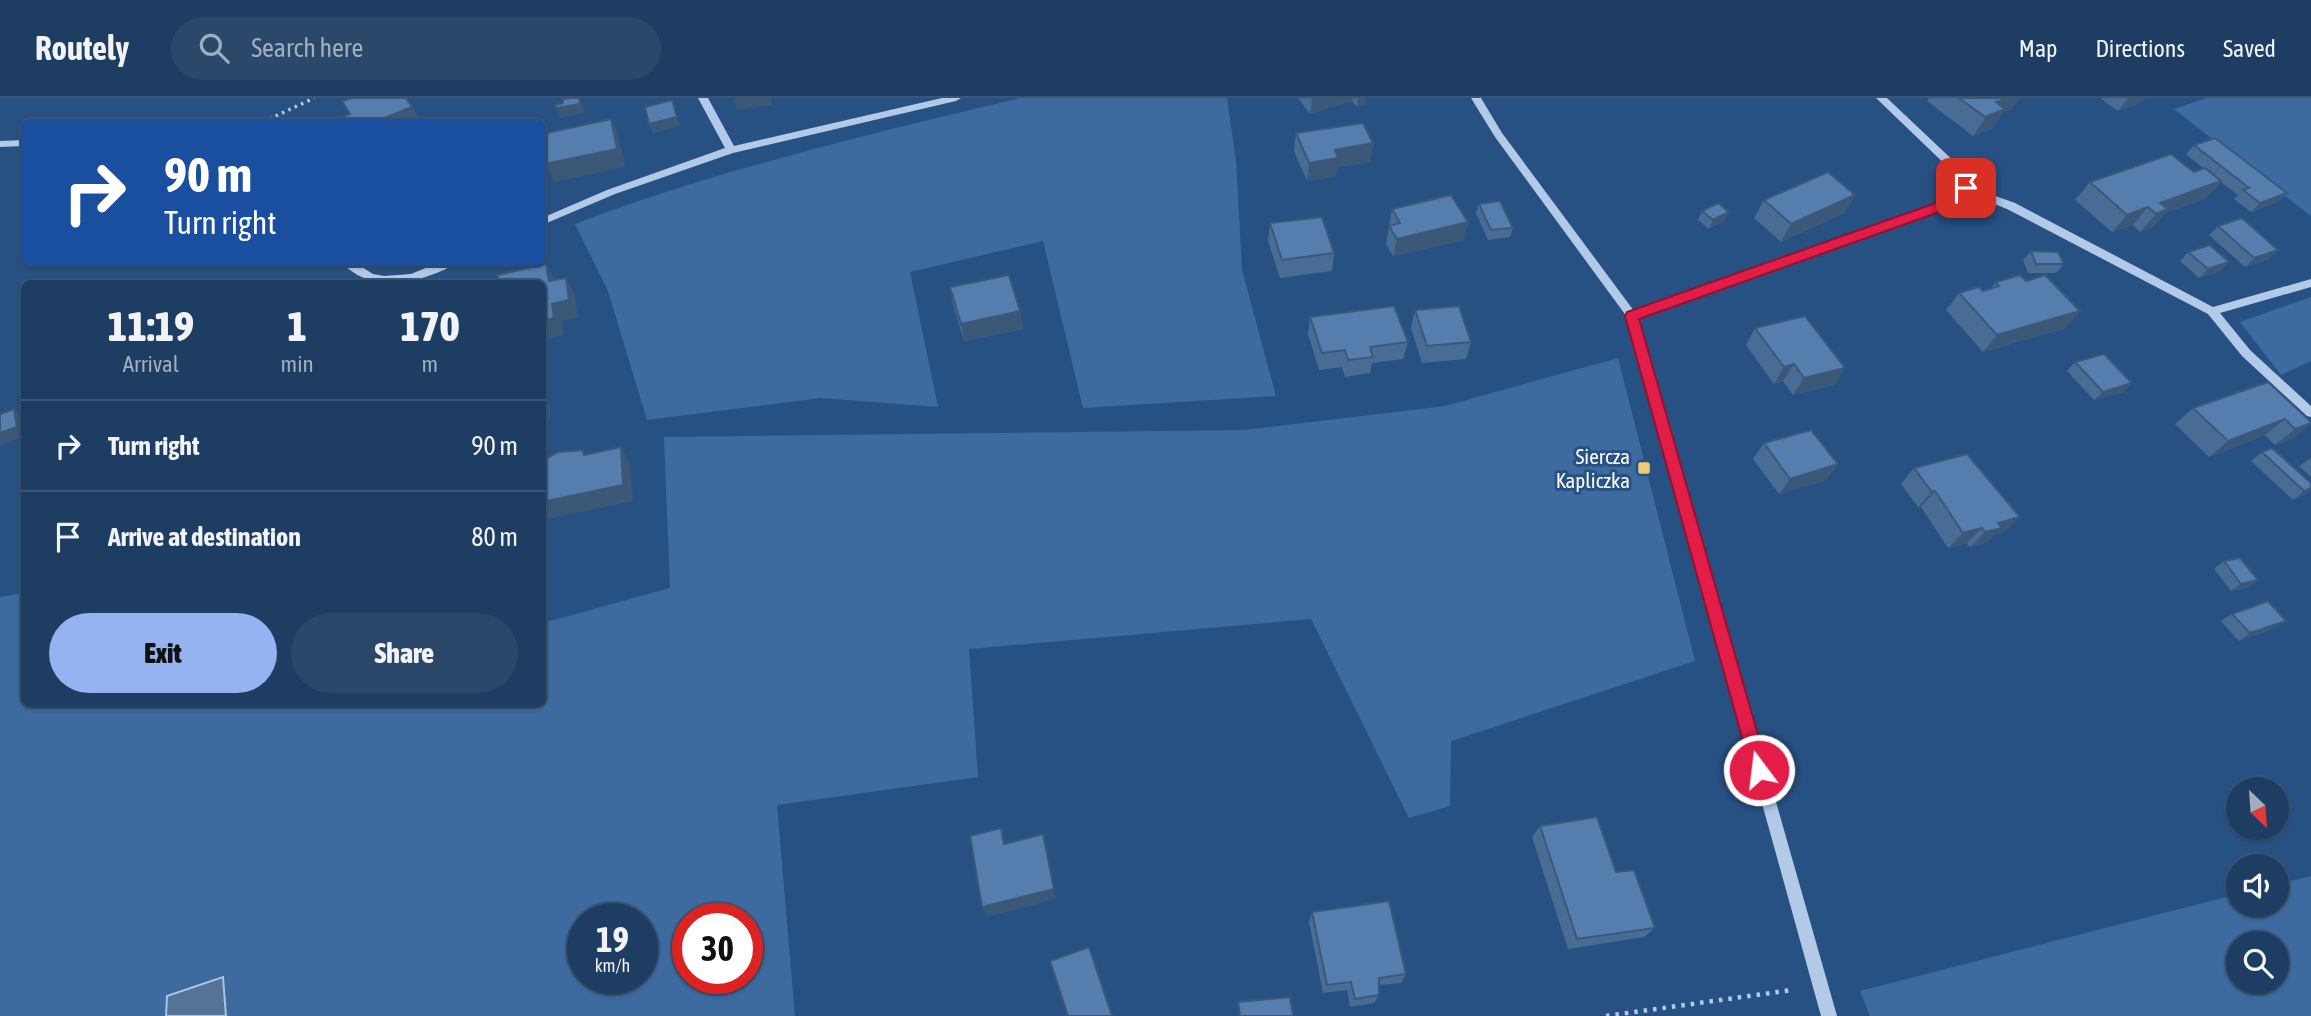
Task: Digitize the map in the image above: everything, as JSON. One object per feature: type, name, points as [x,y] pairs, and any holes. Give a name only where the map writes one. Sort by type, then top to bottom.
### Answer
[{"type":"street","points":[[703,98],[731,150]]},
{"type":"street","points":[[546,220],[611,192],[731,150],[956,98]]},
{"type":"street","points":[[1476,98],[1498,135],[1632,316],[1829,1016]]},
{"type":"street","points":[[1881,98],[1956,169],[1966,188],[2011,206],[2212,311],[2246,353],[2311,413]]},
{"type":"street","points":[[0,144],[21,143]]},
{"type":"street","points":[[1632,316],[1937,208],[1966,188]]},
{"type":"street","points":[[350,266],[360,275],[379,280]]},
{"type":"street","points":[[401,280],[442,266]]},
{"type":"street","points":[[2212,311],[2311,283]]},
{"type":"path","points":[[269,119],[314,98]]},
{"type":"path","points":[[1606,1016],[1819,987]]},
{"type":"shaded area","points":[[1020,98],[1227,98],[1236,161],[1242,270],[1276,396],[1083,408],[1043,241],[910,272],[938,407],[821,398],[647,420],[608,291],[575,224],[740,169]]},
{"type":"shaded area","points":[[2207,98],[2311,98],[2311,216],[2174,109]]},
{"type":"shaded area","points":[[2311,297],[2311,361],[2281,375],[2240,322]]},
{"type":"shaded area","points":[[1618,358],[1695,661],[1451,741],[1450,806],[1409,818],[1311,619],[969,649],[978,777],[777,805],[795,1016],[0,1016],[0,597],[21,594],[21,707],[546,707],[546,622],[670,588],[664,437],[1245,430],[1445,406]]},
{"type":"shaded area","points":[[2311,876],[2311,1016],[1870,1016],[1860,991],[2226,897],[2226,917],[2289,917],[2289,881]]},
{"type":"shaded area","points":[[223,977],[226,1016],[166,1016],[167,996]]},
{"type":"building","points":[[352,98],[406,98],[412,107],[382,119],[336,119],[350,114],[342,101]]},
{"type":"building","points":[[579,98],[580,104],[556,108],[555,105],[563,103],[563,99]]},
{"type":"building","points":[[1959,98],[2008,98],[1996,102],[2005,109],[1985,117]]},
{"type":"building","points":[[672,100],[677,117],[649,124],[645,107]]},
{"type":"building","points":[[611,119],[617,149],[546,164],[546,133]]},
{"type":"building","points":[[1363,123],[1373,143],[1335,150],[1338,158],[1309,163],[1296,133]]},
{"type":"building","points":[[2215,138],[2287,193],[2260,203],[2243,190],[2249,188],[2194,145]]},
{"type":"building","points":[[2171,154],[2194,172],[2205,168],[2221,181],[2160,203],[2168,209],[2156,214],[2148,207],[2127,215],[2090,182]]},
{"type":"building","points":[[1828,172],[1855,195],[1791,224],[1764,200]]},
{"type":"building","points":[[1451,195],[1468,222],[1397,239],[1389,226],[1400,223],[1392,209]]},
{"type":"building","points":[[1500,201],[1513,228],[1491,230],[1479,204]]},
{"type":"building","points":[[1718,203],[1729,212],[1713,220],[1702,211]]},
{"type":"building","points":[[1322,217],[1334,253],[1282,260],[1270,223]]},
{"type":"building","points":[[2242,218],[2278,250],[2254,258],[2218,226]]},
{"type":"building","points":[[2210,245],[2229,262],[2208,269],[2188,252]]},
{"type":"building","points":[[2031,251],[2058,252],[2064,264],[2036,264]]},
{"type":"building","points":[[546,264],[549,281],[566,278],[569,300],[552,304],[554,318],[546,320],[546,280],[498,280],[498,275]]},
{"type":"building","points":[[1009,275],[1020,311],[961,324],[950,287]]},
{"type":"building","points":[[2020,275],[2026,281],[2045,275],[2080,311],[1997,335],[1959,293],[1979,287],[1983,291],[1999,286],[1996,282]]},
{"type":"building","points":[[1394,306],[1408,342],[1370,347],[1373,357],[1348,360],[1345,350],[1322,353],[1310,317]]},
{"type":"building","points":[[1459,306],[1471,342],[1427,346],[1415,310]]},
{"type":"building","points":[[1805,316],[1845,368],[1804,378],[1794,364],[1784,367],[1755,328]]},
{"type":"building","points":[[2104,354],[2132,383],[2103,392],[2075,362]]},
{"type":"building","points":[[2268,382],[2311,423],[2295,429],[2285,419],[2228,441],[2193,408]]},
{"type":"building","points":[[14,409],[17,427],[0,433],[0,414]]},
{"type":"building","points":[[1811,430],[1838,464],[1790,479],[1764,443]]},
{"type":"building","points":[[621,447],[623,485],[546,501],[547,458],[558,452],[583,450],[584,455]]},
{"type":"building","points":[[2272,448],[2311,483],[2311,488],[2304,491],[2262,452]]},
{"type":"building","points":[[1967,454],[2020,517],[1998,523],[2002,528],[1985,532],[1982,528],[1963,533],[1935,491],[1932,492],[1914,468]]},
{"type":"building","points":[[2240,558],[2258,580],[2241,584],[2224,561]]},
{"type":"building","points":[[2268,601],[2286,621],[2250,633],[2232,614]]},
{"type":"building","points":[[1597,817],[1616,872],[1634,870],[1655,928],[1577,939],[1540,826]]},
{"type":"building","points":[[1001,828],[1004,844],[1043,834],[1054,889],[982,907],[970,836]]},
{"type":"building","points":[[1389,901],[1406,974],[1379,978],[1379,995],[1355,999],[1351,982],[1327,985],[1312,912]]},
{"type":"building","points":[[1089,947],[1112,1016],[1068,1016],[1050,961]]},
{"type":"building","points":[[1290,997],[1293,1016],[1240,1016],[1238,1002]]},
{"type":"place","name":"Siercza Kapliczka","points":[[1644,468]]},
{"type":"route","points":[[1759,770],[1632,316],[1937,208],[1966,188]]}]
